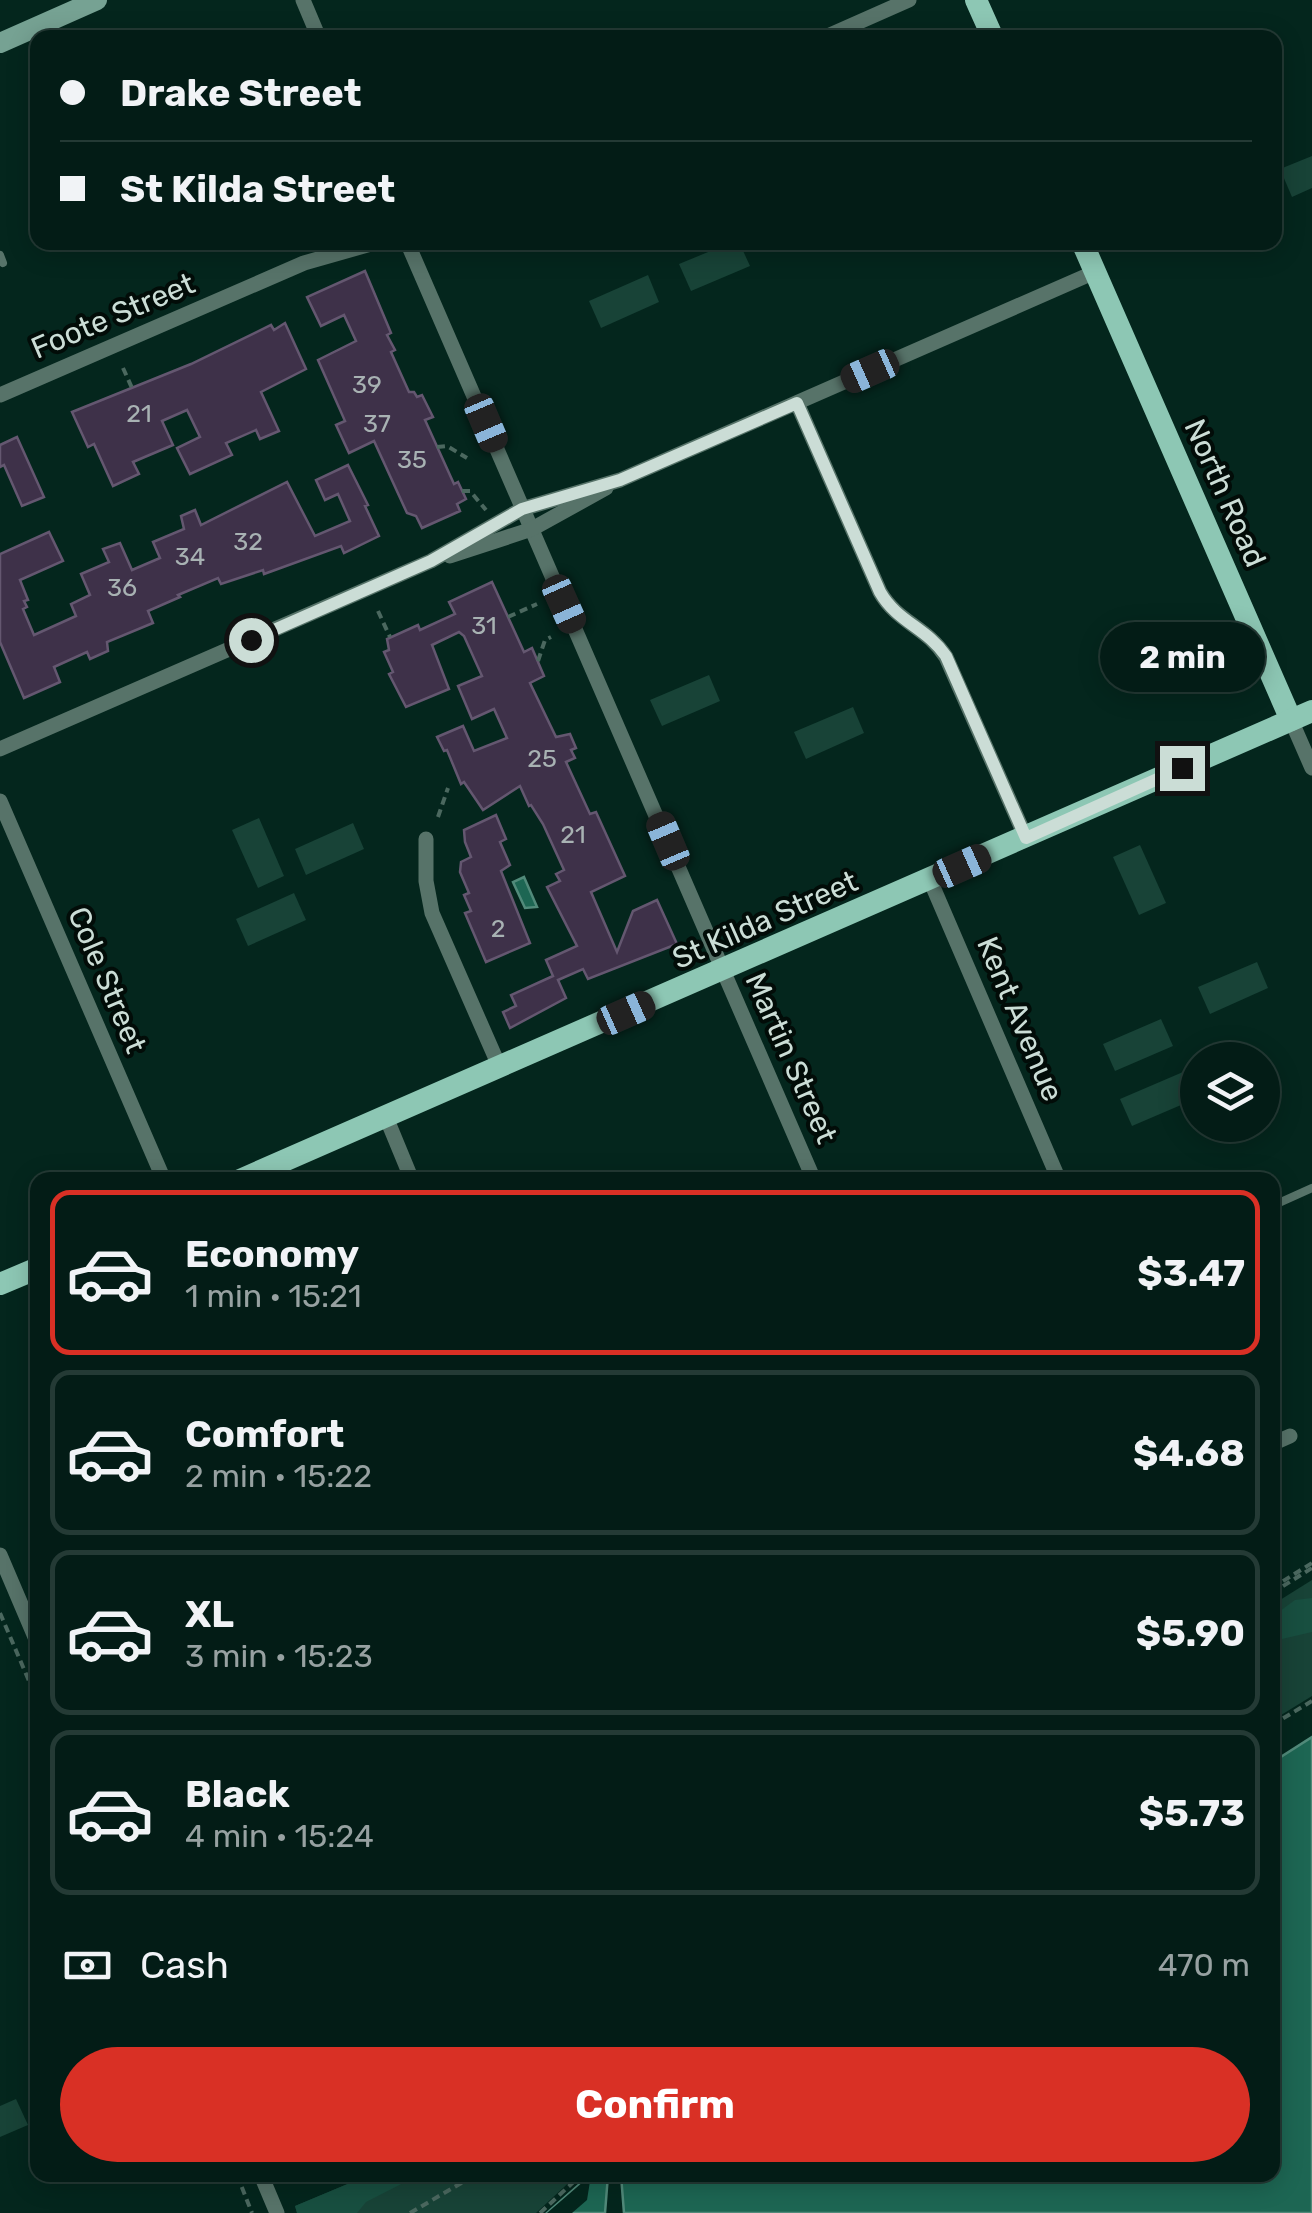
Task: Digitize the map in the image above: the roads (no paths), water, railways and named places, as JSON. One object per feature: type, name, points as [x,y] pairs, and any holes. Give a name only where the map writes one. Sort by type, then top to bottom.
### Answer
[{"type":"main road","points":[[976,0],[989,30]]},
{"type":"main road","points":[[51,30],[91,1]]},
{"type":"main road","points":[[0,42],[30,35]]},
{"type":"main road","name":"North Road","points":[[1085,250],[1302,715]]},
{"type":"main road","name":"St Kilda Street","points":[[259,1172],[1302,715]]},
{"type":"main road","points":[[0,1284],[30,1271]]},
{"type":"street","points":[[302,0],[315,30]]},
{"type":"street","points":[[841,30],[910,0]]},
{"type":"street","name":"Foote Street","points":[[304,263],[324,250]]},
{"type":"street","name":"Foote Street","points":[[0,395],[304,263],[350,250]]},
{"type":"street","name":"Martin Street","points":[[410,250],[810,1172]]},
{"type":"street","points":[[0,749],[431,561],[522,509],[620,480],[1095,272]]},
{"type":"street","points":[[797,403],[880,592],[898,615],[931,636],[946,656],[1026,838]]},
{"type":"street","points":[[431,561],[532,529],[620,480]]},
{"type":"street","name":"North Road","points":[[1302,715],[1312,768]]},
{"type":"street","name":"Cole Street","points":[[0,801],[161,1172]]},
{"type":"street","points":[[426,840],[426,881],[432,913],[500,1068]]},
{"type":"street","name":"Kent Avenue","points":[[930,880],[1056,1172]]},
{"type":"street","points":[[386,1117],[409,1172]]},
{"type":"street","points":[[1280,1440],[1290,1436]]},
{"type":"street","points":[[0,1555],[30,1625]]},
{"type":"street","points":[[264,2182],[277,2213]]},
{"type":"lane","points":[[1280,1202],[1312,1188]]}]
